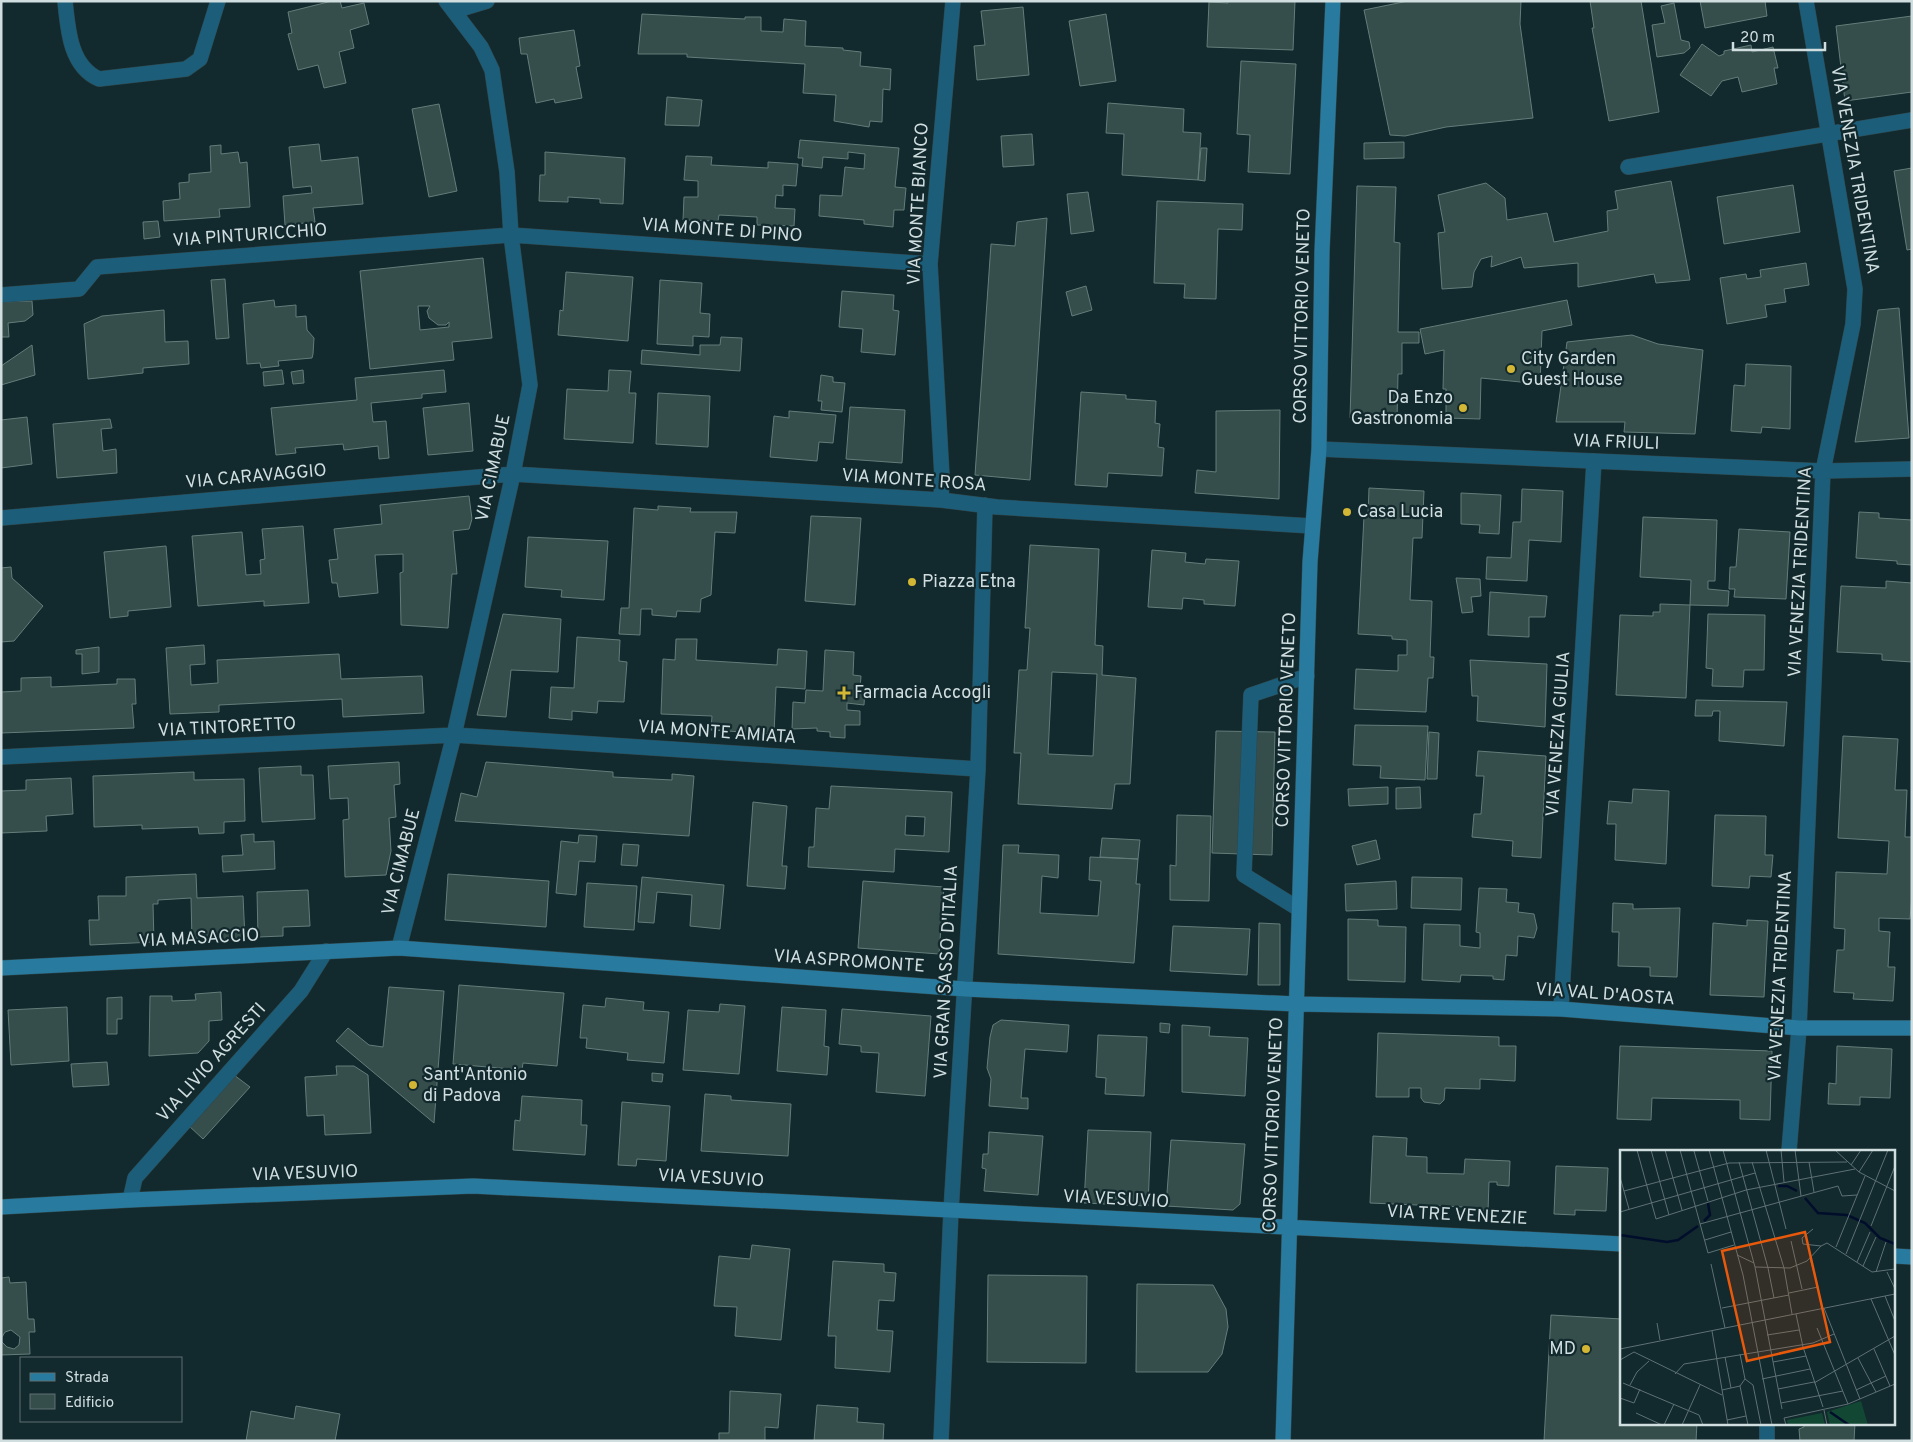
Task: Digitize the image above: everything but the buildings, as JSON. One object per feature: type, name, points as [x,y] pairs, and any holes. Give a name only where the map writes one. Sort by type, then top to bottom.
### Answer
[{"type":"street","points":[[66,1],[68,26],[75,56],[88,74],[99,79],[186,69],[200,59],[218,1]]},
{"type":"street","points":[[450,6],[487,1]]},
{"type":"street","name":"VIA MONTE BIANCO","points":[[941,500],[942,477],[930,264],[953,1]]},
{"type":"street","name":"CORSO VITTORIO VENETO","points":[[1283,1441],[1312,526],[1318,449],[1322,251],[1332,1]]},
{"type":"street","name":"VIA VENEZIA TRIDENTINA","points":[[1789,1150],[1799,1028],[1822,471],[1853,324],[1855,289],[1806,1]]},
{"type":"street","name":"VIA CIMABUE","points":[[399,948],[454,735],[513,474],[530,385],[512,235],[507,172],[492,70],[481,47],[450,6]]},
{"type":"street","points":[[1628,167],[1912,120]]},
{"type":"street","name":"VIA MONTE DI PINO","points":[[512,235],[930,264]]},
{"type":"street","name":"VIA PINTURICCHIO","points":[[1,295],[79,289],[97,267],[512,235]]},
{"type":"street","name":"VIA FRIULI","points":[[1318,449],[1822,471],[1912,469]]},
{"type":"street","name":"VIA VENEZIA GIULIA","points":[[1561,1009],[1594,461]]},
{"type":"street","name":"VIA MONTE ROSA","points":[[513,474],[941,500],[985,505],[1312,526]]},
{"type":"street","name":"VIA CARAVAGGIO","points":[[1,518],[513,474]]},
{"type":"street","name":"VIA GRAN SASSO D'ITALIA","points":[[941,1441],[951,1211],[978,768],[985,505]]},
{"type":"street","points":[[1299,909],[1244,875],[1251,695],[1307,676]]},
{"type":"street","name":"VIA TINTORETTO","points":[[1,757],[454,735]]},
{"type":"street","name":"VIA MONTE AMIATA","points":[[454,735],[978,768]]},
{"type":"street","name":"VIA MASACCIO","points":[[1,968],[399,948]]},
{"type":"street","name":"VIA ASPROMONTE","points":[[399,948],[965,989],[1296,1004]]},
{"type":"street","name":"VIA LIVIO AGRESTI","points":[[130,1200],[135,1178],[301,991],[326,951]]},
{"type":"street","name":"VIA VAL D'AOSTA","points":[[1296,1004],[1561,1009],[1799,1028],[1912,1028]]},
{"type":"street","name":"VIA VESUVIO","points":[[1,1208],[130,1200],[473,1186],[1290,1227]]},
{"type":"street","name":"VIA TRE VENEZIE","points":[[1290,1227],[1620,1244]]},
{"type":"street","points":[[1896,1256],[1912,1257]]},
{"type":"street","points":[[1767,1424],[1767,1441]]},
{"type":"place","name":"City Garden Guest House","points":[[1511,369]]},
{"type":"place","name":"Da Enzo Gastronomia","points":[[1463,408]]},
{"type":"place","name":"Casa Lucia","points":[[1347,512]]},
{"type":"place","name":"Piazza Etna","points":[[912,582]]},
{"type":"place","name":"Farmacia Accogli","points":[[844,693]]},
{"type":"place","name":"Sant'Antonio di Padova","points":[[413,1085]]},
{"type":"place","name":"MD","points":[[1586,1349]]}]
